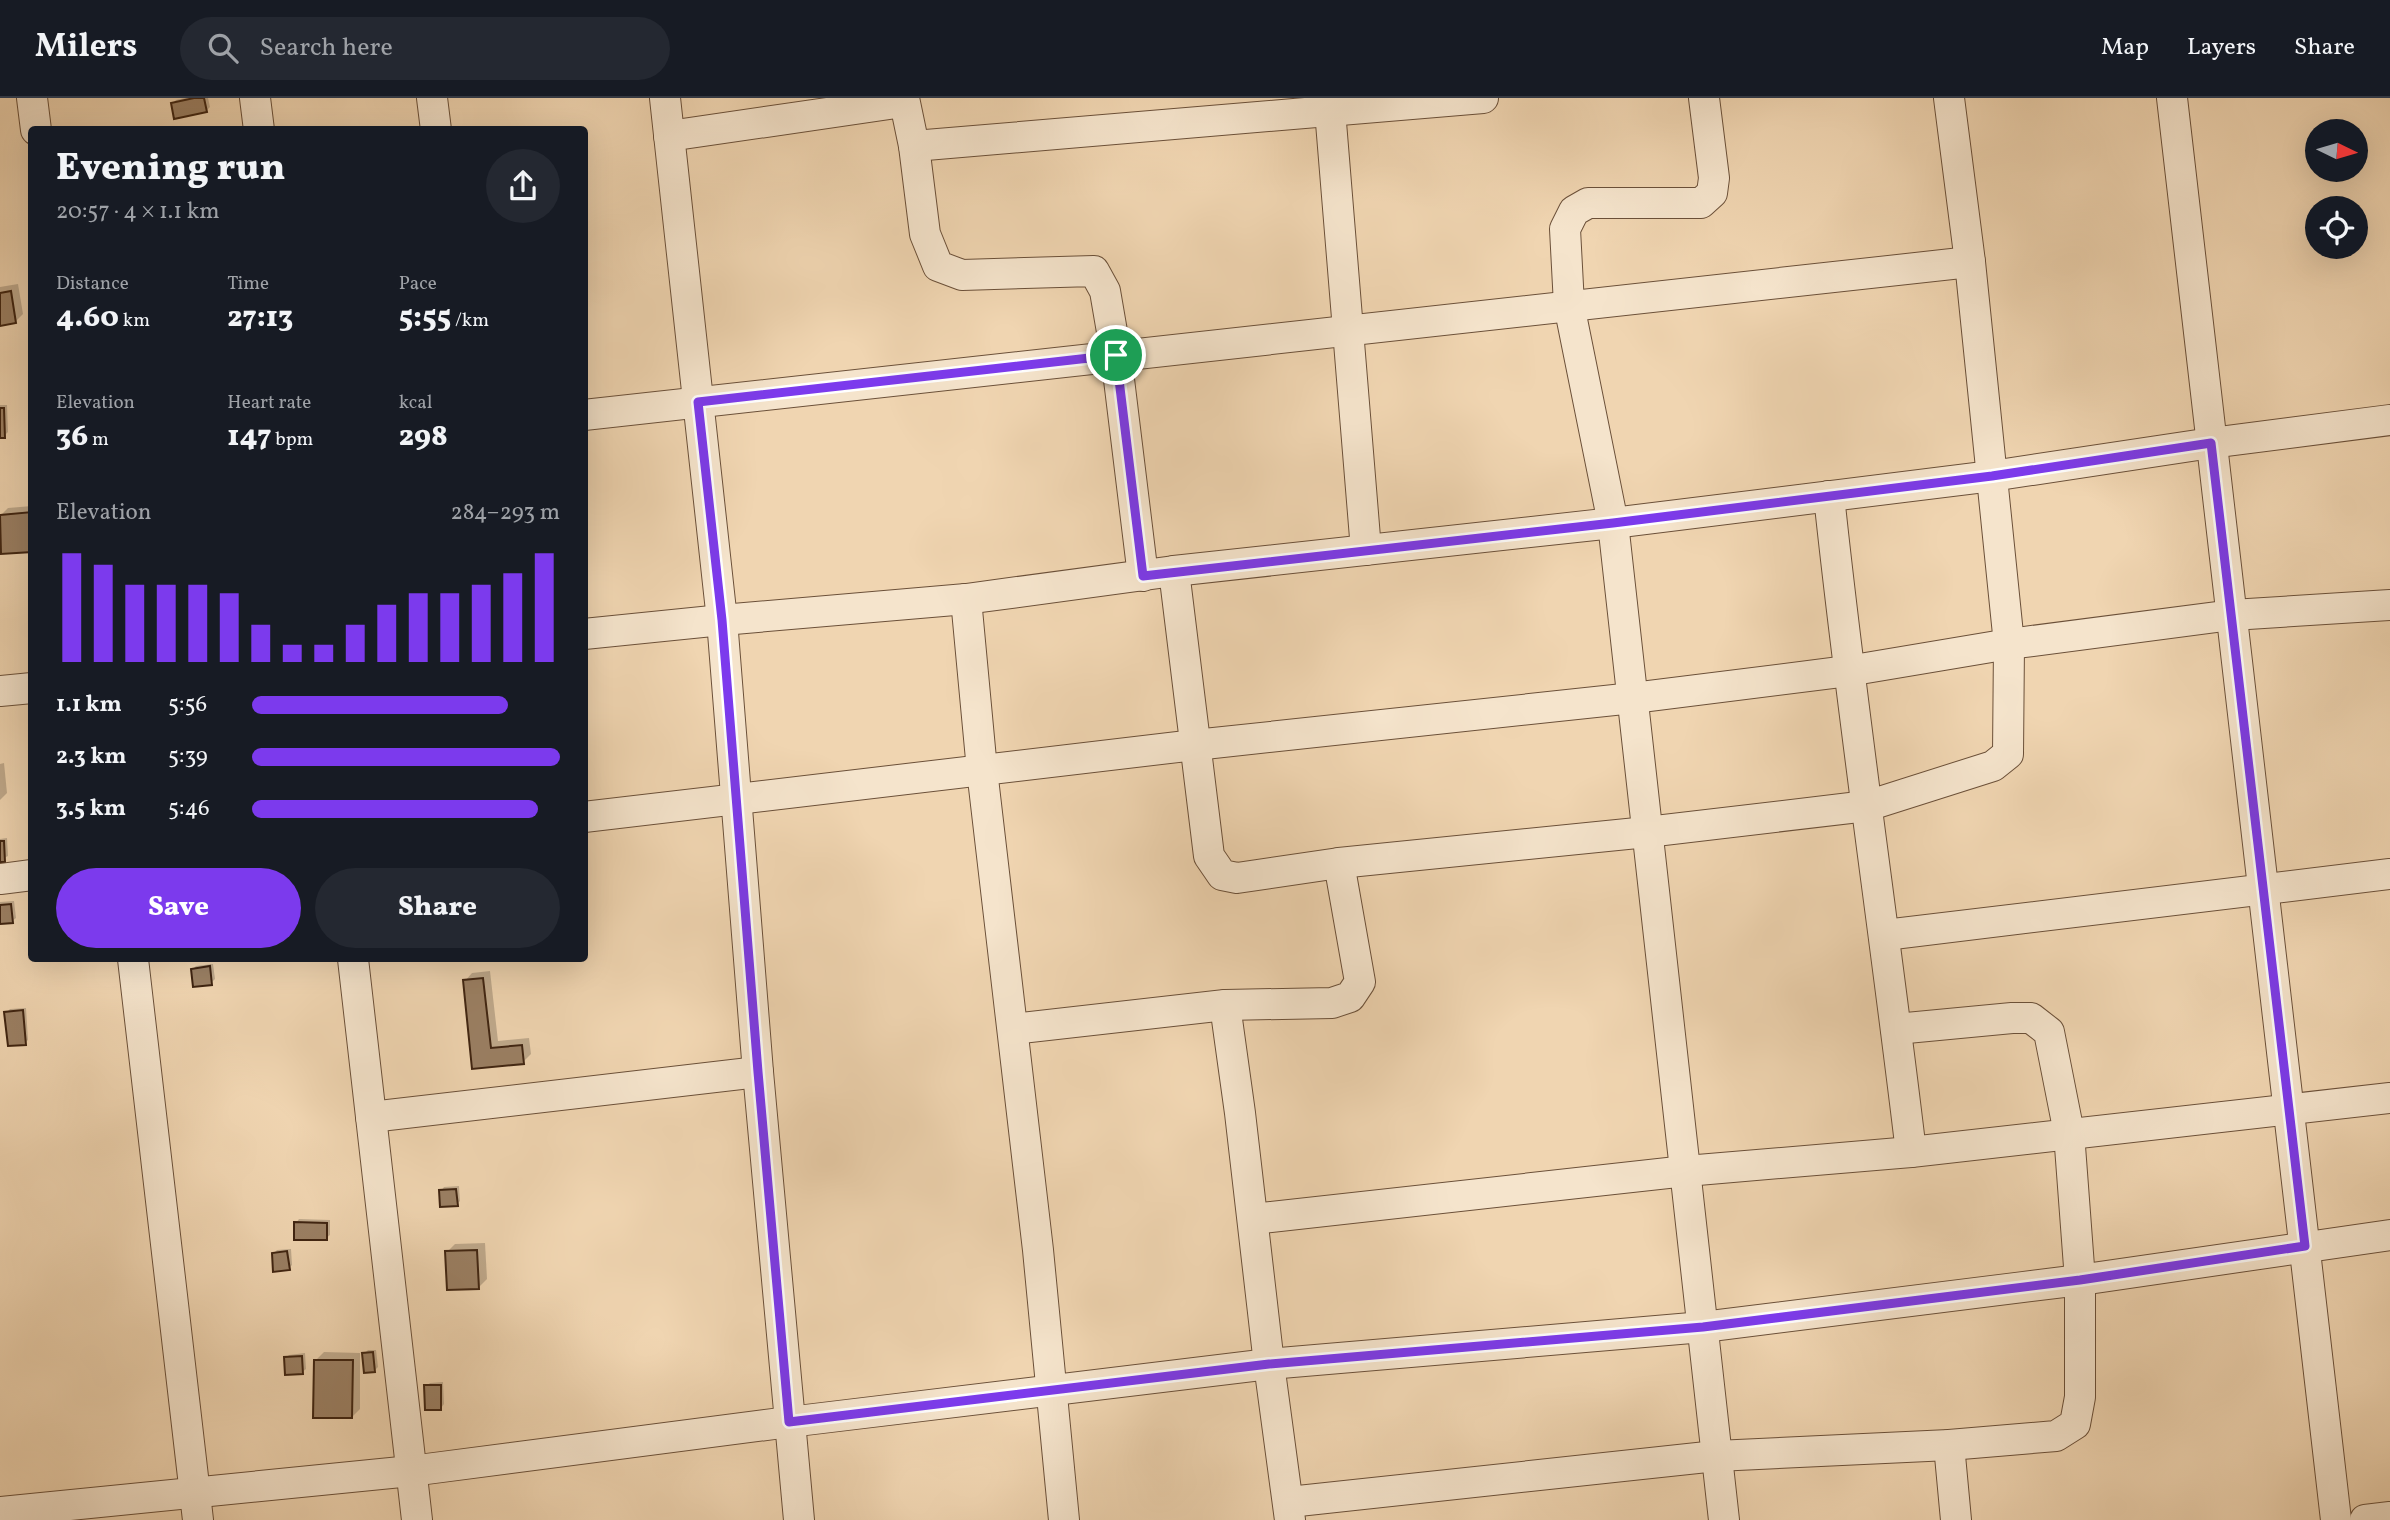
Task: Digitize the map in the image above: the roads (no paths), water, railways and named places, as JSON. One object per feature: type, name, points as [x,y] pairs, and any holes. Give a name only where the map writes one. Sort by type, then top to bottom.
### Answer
[{"type":"street","points":[[32,98],[36,126]]},
{"type":"street","points":[[255,98],[258,126]]},
{"type":"street","points":[[432,98],[436,126]]},
{"type":"street","points":[[665,98],[722,620],[758,1072],[799,1520]]},
{"type":"street","points":[[914,146],[1330,104],[1483,98]]},
{"type":"street","points":[[1704,98],[1714,178],[1712,193],[1701,203],[1588,203],[1574,211],[1565,229],[1569,305],[1613,523],[1724,1520]]},
{"type":"street","points":[[1174,571],[1209,856],[1222,875],[1237,878],[1339,863],[1647,832],[1867,806],[1993,766],[2008,754],[2009,644],[1970,262],[1950,98]]},
{"type":"street","points":[[2172,98],[2336,1520]]},
{"type":"street","points":[[669,136],[903,100],[914,146],[925,234],[939,266],[962,275],[1094,271],[1105,290],[1116,355],[1143,576]]},
{"type":"street","points":[[1330,104],[1366,550]]},
{"type":"street","points":[[588,415],[1970,262]]},
{"type":"street","points":[[588,634],[966,599],[1174,571],[1613,523],[1992,476],[2211,443],[2390,420]]},
{"type":"street","points":[[1829,496],[1848,671],[1885,935],[1911,1152]]},
{"type":"street","points":[[966,599],[982,770],[1013,1029],[1064,1520]]},
{"type":"street","points":[[588,817],[1633,698],[1848,671],[2009,644],[2232,615],[2390,605]]},
{"type":"street","points":[[0,691],[28,688]]},
{"type":"street","points":[[1013,1029],[1225,1005],[1332,1003],[1350,997],[1360,982],[1339,863]]},
{"type":"street","points":[[1885,935],[2390,874]]},
{"type":"street","points":[[0,879],[28,876]]},
{"type":"street","points":[[133,962],[196,1507]]},
{"type":"street","points":[[353,962],[417,1520]]},
{"type":"street","points":[[1225,1005],[1289,1511],[1716,1456],[2056,1437],[2075,1424],[2080,1397],[2080,1280],[2069,1133],[2049,1032],[2031,1018],[1896,1028]]},
{"type":"street","points":[[371,1117],[758,1072]]},
{"type":"street","points":[[1253,1219],[1686,1171],[1911,1152],[2390,1098]]},
{"type":"street","points":[[0,1512],[196,1507],[411,1471],[789,1422],[1269,1364],[1703,1327],[2080,1280],[2390,1235]]},
{"type":"street","points":[[1949,1445],[1956,1520]]},
{"type":"street","points":[[2365,1520],[2390,1517]]}]
